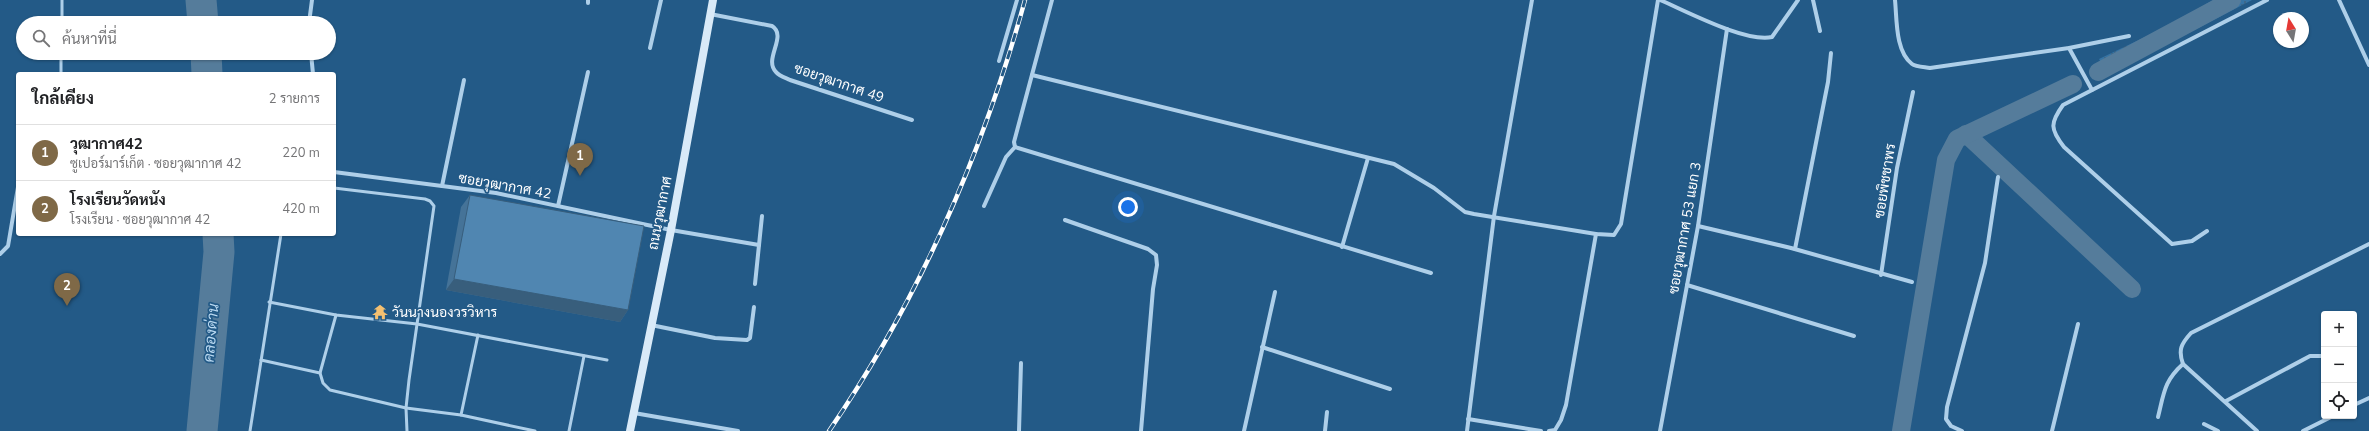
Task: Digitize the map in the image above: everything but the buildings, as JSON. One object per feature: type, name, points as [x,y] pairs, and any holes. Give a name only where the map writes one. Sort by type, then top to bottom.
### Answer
[{"type":"main road","name":"ถนนวุฒากาศ","points":[[630,431],[671,230],[713,0]]},
{"type":"street","points":[[310,16],[312,0]]},
{"type":"street","points":[[650,48],[661,0]]},
{"type":"street","points":[[999,61],[1017,0]]},
{"type":"street","points":[[984,206],[1006,157],[1014,147],[1014,142],[1052,0]]},
{"type":"street","points":[[1466,431],[1494,216],[1532,0]]},
{"type":"street","points":[[1032,75],[1394,164],[1434,188],[1465,212],[1596,234],[1614,235],[1621,224],[1659,0],[1727,29],[1762,39],[1772,37],[1798,0]]},
{"type":"street","points":[[1813,0],[1820,31]]},
{"type":"street","points":[[1896,0],[1900,43],[1904,56],[1913,65],[1930,68],[2069,48],[2129,36]]},
{"type":"street","points":[[2207,231],[2192,241],[2172,244],[2064,147],[2054,134],[2053,118],[2063,105],[2267,0]]},
{"type":"street","points":[[2339,0],[2369,65]]},
{"type":"street","name":"ซอยวุฒากาศ 49","points":[[710,14],[777,28],[779,33],[772,58],[774,68],[777,73],[790,80],[912,120]]},
{"type":"street","name":"ซอยวุฒากาศ 53 แยก 3","points":[[1660,431],[1698,226],[1727,29]]},
{"type":"street","points":[[2069,48],[2092,90]]},
{"type":"street","points":[[1795,249],[1828,82],[1831,53]]},
{"type":"street","points":[[312,60],[313,72]]},
{"type":"street","points":[[558,206],[588,72]]},
{"type":"street","points":[[442,186],[464,80]]},
{"type":"street","name":"ซอยพิชชาพร","points":[[1882,275],[1897,168],[1913,92]]},
{"type":"street","points":[[1014,147],[1431,273]]},
{"type":"street","points":[[1342,247],[1368,158]]},
{"type":"street","name":"ซอยวุฒากาศ 42","points":[[336,172],[508,196],[671,230],[759,245]]},
{"type":"street","points":[[1962,431],[1951,426],[1946,419],[1946,413],[1986,263],[1998,177]]},
{"type":"street","points":[[0,254],[8,246],[16,199]]},
{"type":"street","points":[[755,284],[762,216]]},
{"type":"street","points":[[1065,220],[1148,249],[1156,255],[1157,265],[1153,289],[1141,431]]},
{"type":"street","points":[[1698,226],[1795,249],[1882,275],[1912,282]]},
{"type":"street","points":[[1549,431],[1555,430],[1561,420],[1566,405],[1596,234]]},
{"type":"street","points":[[2257,431],[2226,401],[2183,364],[2180,356],[2181,344],[2191,333],[2369,244]]},
{"type":"street","points":[[1687,285],[1854,336]]},
{"type":"street","points":[[1244,431],[1275,292]]},
{"type":"street","points":[[651,325],[715,338],[747,340],[750,338],[754,307]]},
{"type":"street","points":[[2052,431],[2078,324]]},
{"type":"street","points":[[1262,347],[1390,389]]},
{"type":"street","points":[[2226,401],[2310,356],[2321,356]]},
{"type":"street","points":[[1019,431],[1021,363]]},
{"type":"street","points":[[2158,417],[2165,387],[2171,375],[2183,364]]},
{"type":"street","points":[[2357,404],[2369,398]]},
{"type":"street","points":[[1326,431],[1327,412]]},
{"type":"street","points":[[633,413],[738,431]]},
{"type":"street","points":[[1468,419],[1540,431]]},
{"type":"street","points":[[2303,431],[2327,419]]},
{"type":"street","points":[[2204,424],[2218,431]]},
{"type":"lane","points":[[62,0],[62,16]]},
{"type":"lane","points":[[61,72],[62,60]]},
{"type":"lane","points":[[336,188],[425,199],[430,201],[434,206],[406,408],[407,431]]},
{"type":"lane","points":[[506,203],[508,196]]},
{"type":"lane","points":[[250,431],[280,236]]},
{"type":"lane","points":[[269,302],[336,315],[417,324],[607,360]]},
{"type":"lane","points":[[336,315],[320,373],[323,383],[330,390],[406,408],[461,415],[535,431]]},
{"type":"lane","points":[[461,415],[478,335]]},
{"type":"lane","points":[[569,431],[584,356]]},
{"type":"lane","points":[[261,360],[320,373]]},
{"type":"green space","points":[[2213,0],[2252,0],[2108,75],[2099,59],[2168,26]]},
{"type":"waterway","name":"คลองด่าน","points":[[201,0],[202,16]]},
{"type":"waterway","points":[[2098,72],[2232,0]]},
{"type":"waterway","name":"คลองด่าน","points":[[206,60],[207,72]]},
{"type":"waterway","points":[[1901,431],[1946,160],[1957,139],[2073,84]]},
{"type":"waterway","points":[[1966,134],[2132,289]]},
{"type":"waterway","name":"คลองด่าน","points":[[202,431],[219,252],[218,236]]},
{"type":"railway","points":[[829,431],[891,330],[919,278],[945,224],[989,113],[1025,0]]},
{"type":"place","name":"วุฒากาศ42","points":[[580,176]]},
{"type":"place","name":"โรงเรียนวัดหนัง","points":[[67,306]]},
{"type":"place","name":"วันนางนองวรวิหาร","points":[[380,312]]}]
